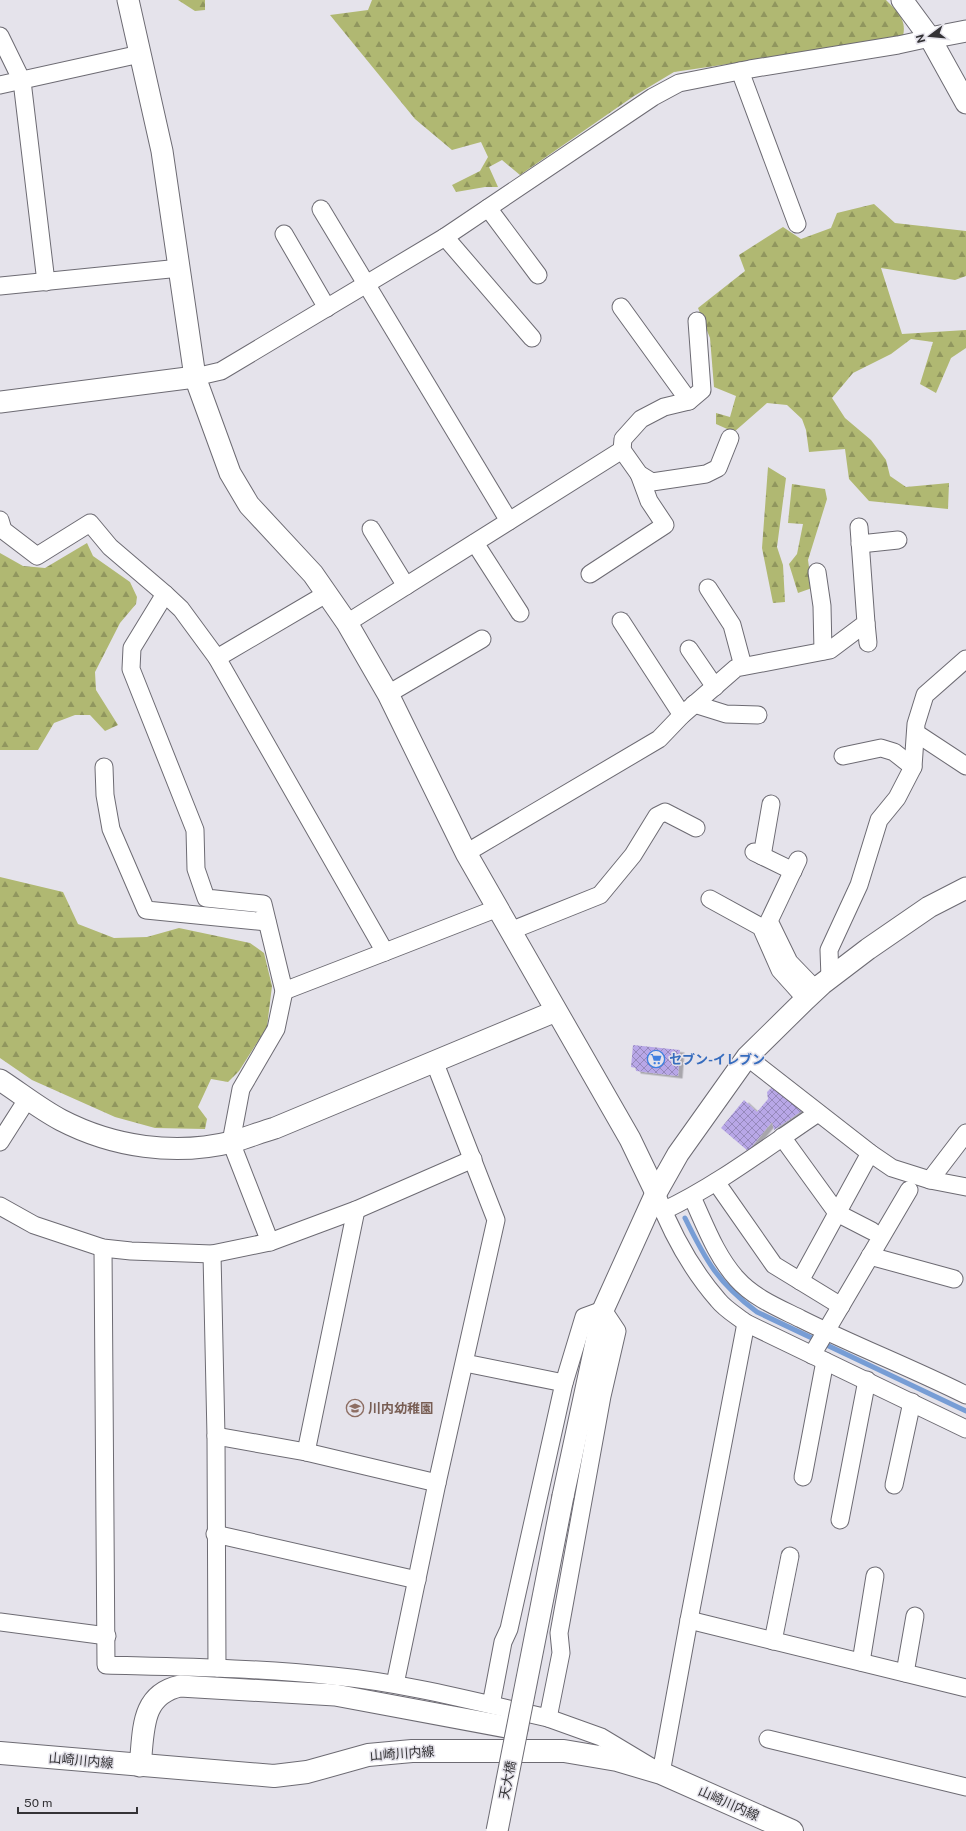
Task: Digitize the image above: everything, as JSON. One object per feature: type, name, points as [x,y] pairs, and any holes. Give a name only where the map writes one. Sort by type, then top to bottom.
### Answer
[{"type":"main road","name":"山崎川内線","points":[[0,1753],[140,1766],[274,1776],[307,1772],[368,1755],[412,1751],[564,1751],[617,1760],[661,1773],[792,1831]]},
{"type":"street","points":[[128,0],[162,151],[195,377],[230,473],[248,505],[313,574],[347,623],[388,694],[466,852],[630,1139],[673,1234],[718,1301],[746,1323],[966,1429]]},
{"type":"street","points":[[902,0],[930,38],[966,103]]},
{"type":"street","points":[[0,402],[195,377],[221,371],[445,237],[653,97],[679,83],[740,71],[898,45],[966,31]]},
{"type":"street","points":[[0,36],[22,81],[46,282]]},
{"type":"street","points":[[0,86],[140,54]]},
{"type":"street","points":[[740,71],[797,224]]},
{"type":"street","points":[[488,208],[538,275]]},
{"type":"street","points":[[321,209],[509,521]]},
{"type":"street","points":[[284,234],[327,308]]},
{"type":"street","points":[[445,237],[532,338]]},
{"type":"street","points":[[0,286],[180,268]]},
{"type":"street","points":[[621,307],[689,401]]},
{"type":"street","points":[[590,574],[664,525],[649,501],[639,474],[622,450],[623,439],[641,419],[664,407],[689,401],[702,390],[697,321]]},
{"type":"street","points":[[639,474],[652,482],[706,474],[718,468],[730,438]]},
{"type":"street","points":[[347,623],[622,450]]},
{"type":"street","points":[[1,527],[37,556],[90,522],[110,547],[181,609],[217,658],[385,952]]},
{"type":"street","points":[[859,527],[868,643]]},
{"type":"street","points":[[371,529],[406,586]]},
{"type":"street","points":[[860,544],[898,540]]},
{"type":"street","points":[[475,543],[520,613]]},
{"type":"street","points":[[817,572],[822,606],[823,651]]},
{"type":"street","points":[[708,588],[732,625],[743,666]]},
{"type":"street","points":[[165,594],[132,648],[131,669],[195,830],[196,869],[206,898],[263,904],[284,991],[276,1029],[241,1089],[231,1142],[270,1242]]},
{"type":"street","points":[[217,658],[326,594]]},
{"type":"street","points":[[621,621],[682,715]]},
{"type":"street","points":[[466,852],[659,739],[682,715],[736,668],[830,650],[866,623]]},
{"type":"street","points":[[388,694],[482,640]]},
{"type":"street","points":[[689,649],[715,687]]},
{"type":"street","points":[[818,989],[829,950],[859,885],[879,820],[897,798],[913,767],[916,724],[925,695],[966,659]]},
{"type":"street","points":[[694,704],[726,714],[758,715]]},
{"type":"street","points":[[916,733],[966,766]]},
{"type":"street","points":[[843,756],[881,748],[894,752],[913,767]]},
{"type":"street","points":[[104,767],[105,795],[111,829],[146,910],[267,922]]},
{"type":"street","points":[[771,804],[758,854],[796,866],[769,921],[789,962],[818,989]]},
{"type":"street","points":[[510,931],[600,895],[633,855],[657,816],[665,812],[696,828]]},
{"type":"street","name":"天大橋","points":[[497,1831],[563,1496],[603,1310],[659,1202],[678,1154],[747,1057],[818,989],[868,949],[929,907],[966,888]]},
{"type":"street","points":[[710,899],[761,927],[780,970],[818,989]]},
{"type":"street","points":[[284,991],[498,908]]},
{"type":"street","points":[[0,1080],[60,1119],[99,1136],[131,1144],[164,1149],[197,1148],[231,1142],[275,1128],[556,1011]]},
{"type":"street","points":[[747,1057],[870,1153],[892,1168],[930,1180],[966,1187]]},
{"type":"street","points":[[396,1684],[437,1483],[496,1220],[434,1061]]},
{"type":"street","points":[[0,1142],[28,1098]]},
{"type":"street","points":[[659,1202],[692,1197],[818,1113]]},
{"type":"street","points":[[930,1180],[966,1133]]},
{"type":"street","points":[[782,1137],[837,1213],[872,1231]]},
{"type":"street","points":[[800,1281],[870,1153]]},
{"type":"street","points":[[0,1206],[34,1225],[102,1248],[212,1254],[270,1242],[356,1210],[473,1159]]},
{"type":"street","points":[[716,1182],[774,1265],[841,1306]]},
{"type":"street","points":[[803,1478],[819,1358],[825,1332],[909,1190]]},
{"type":"street","points":[[692,1197],[718,1252],[737,1280],[758,1298],[825,1332],[923,1374],[966,1395]]},
{"type":"street","points":[[306,1452],[356,1210]]},
{"type":"street","points":[[102,1248],[107,1636],[106,1665],[217,1668],[333,1676],[396,1684],[548,1718],[601,1737],[661,1773],[746,1323]]},
{"type":"street","points":[[212,1254],[216,1436],[215,1534],[217,1668]]},
{"type":"street","points":[[870,1256],[954,1279]]},
{"type":"street","points":[[491,1705],[503,1642],[509,1629],[564,1383],[584,1317],[603,1310],[618,1331],[602,1396],[559,1633],[561,1653],[548,1718]]},
{"type":"street","points":[[465,1363],[564,1383]]},
{"type":"street","points":[[840,1520],[867,1380]]},
{"type":"street","points":[[894,1485],[912,1402]]},
{"type":"street","points":[[216,1436],[306,1452],[437,1483]]},
{"type":"street","points":[[215,1534],[417,1580]]},
{"type":"street","points":[[773,1641],[790,1556]]},
{"type":"street","points":[[861,1662],[876,1576]]},
{"type":"street","points":[[905,1673],[915,1616]]},
{"type":"street","points":[[689,1620],[966,1688]]},
{"type":"street","points":[[0,1622],[107,1636]]},
{"type":"street","points":[[140,1766],[146,1714],[152,1701],[170,1688],[193,1685],[335,1695],[517,1730]]},
{"type":"street","points":[[768,1739],[966,1787]]},
{"type":"green space","points":[[178,0],[205,0],[205,10],[195,11]]},
{"type":"green space","points":[[372,0],[886,0],[900,16],[904,25],[904,30],[903,36],[891,40],[674,72],[634,96],[520,175],[502,160],[489,167],[498,187],[485,187],[456,192],[452,185],[480,171],[488,157],[481,142],[452,150],[415,119],[330,15],[368,10]]},
{"type":"green space","points":[[874,204],[895,223],[966,231],[966,276],[955,280],[881,268],[902,334],[966,330],[966,348],[951,358],[936,393],[920,384],[933,342],[911,339],[891,354],[853,373],[832,398],[845,418],[871,440],[886,460],[890,476],[906,487],[949,483],[948,509],[869,501],[849,479],[845,449],[809,452],[806,430],[802,419],[787,405],[767,403],[734,432],[716,424],[716,413],[730,417],[736,396],[714,387],[710,338],[698,308],[745,271],[739,255],[783,227],[801,239],[831,228],[837,213]]},
{"type":"green space","points":[[768,467],[786,478],[777,547],[783,565],[785,602],[773,603],[762,548]]},
{"type":"green space","points":[[792,484],[825,489],[827,499],[808,560],[812,588],[798,593],[789,564],[797,554],[803,524],[788,523]]},
{"type":"green space","points":[[87,543],[93,556],[130,582],[137,597],[136,604],[120,623],[95,672],[96,690],[118,725],[105,731],[90,715],[75,715],[54,723],[38,750],[0,750],[0,553],[23,566],[45,568]]},
{"type":"green space","points":[[0,877],[63,892],[78,924],[114,938],[147,937],[179,928],[250,943],[264,953],[272,986],[267,1027],[239,1071],[228,1082],[211,1079],[198,1107],[207,1119],[205,1129],[155,1128],[115,1117],[32,1080],[0,1058]]},
{"type":"building","name":"セブン-イレブン","points":[[633,1045],[680,1050],[678,1076],[636,1071],[636,1068],[631,1067]]},
{"type":"building","points":[[773,1086],[803,1110],[774,1130],[772,1122],[748,1151],[721,1128],[744,1100],[757,1112],[768,1099],[767,1092]]},
{"type":"waterway","points":[[685,1218],[714,1270],[732,1291],[757,1312],[966,1411]]},
{"type":"place","name":"セブン-イレブン","points":[[656,1059]]},
{"type":"place","name":"川内幼稚園","points":[[355,1408]]}]
